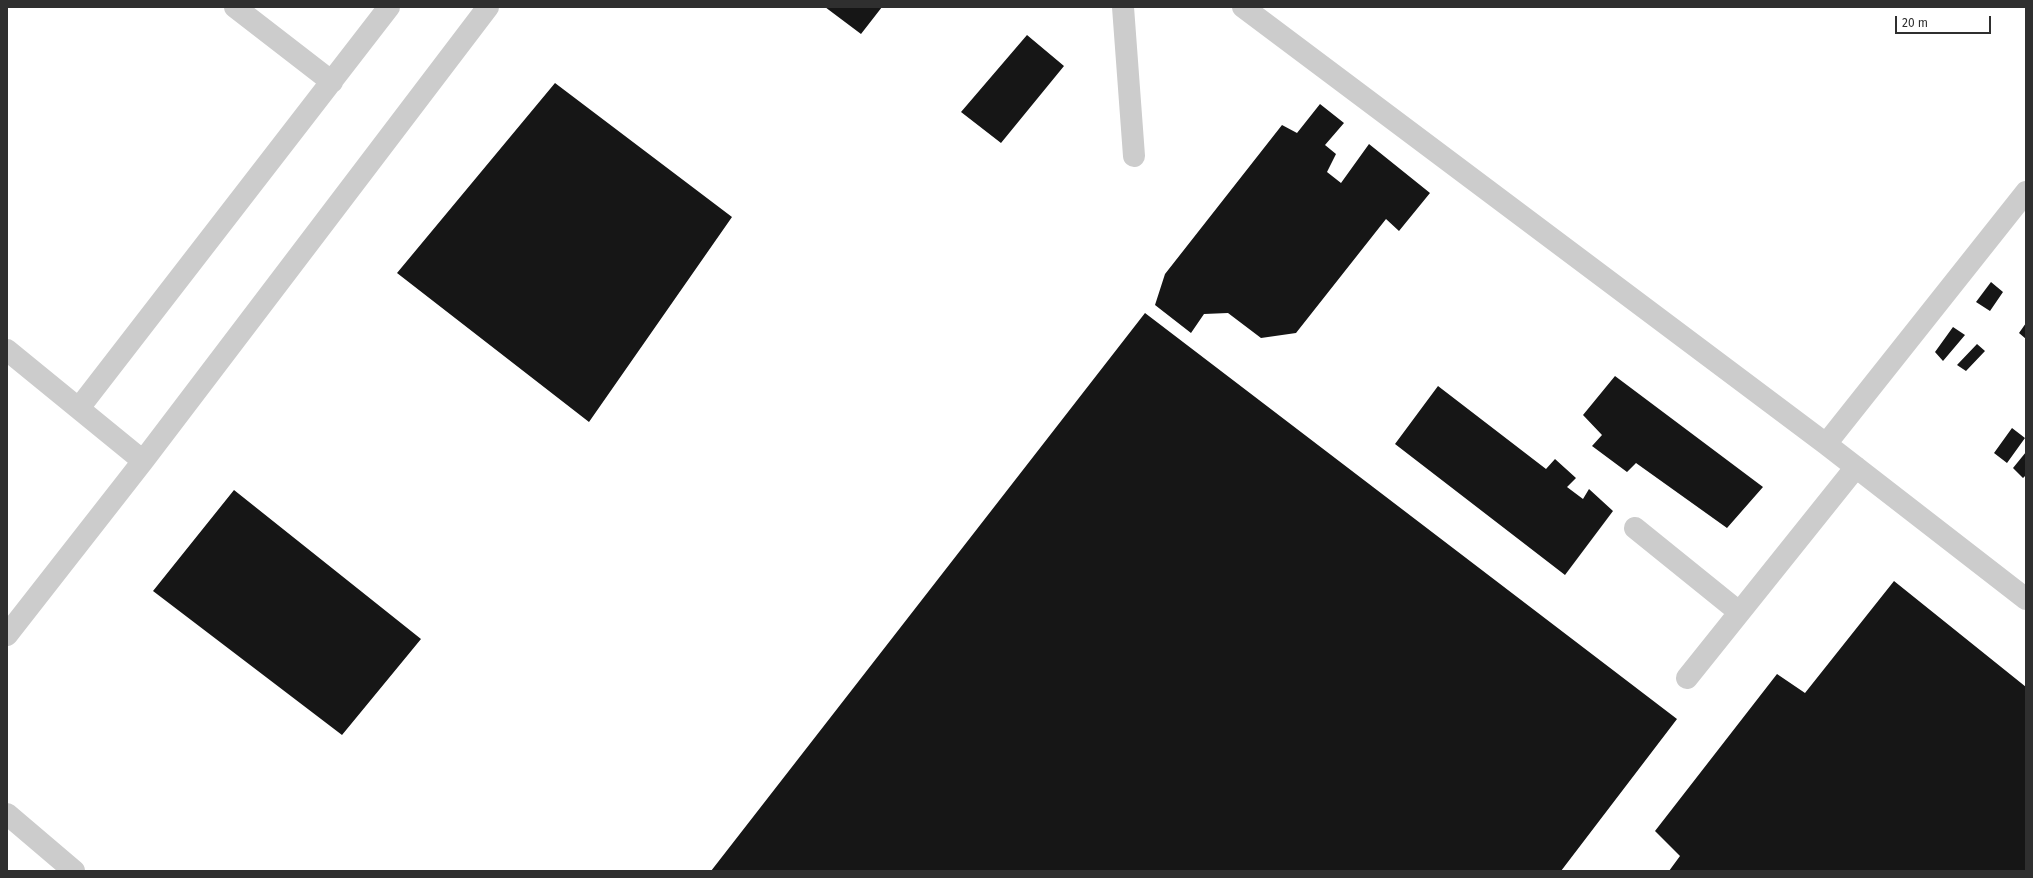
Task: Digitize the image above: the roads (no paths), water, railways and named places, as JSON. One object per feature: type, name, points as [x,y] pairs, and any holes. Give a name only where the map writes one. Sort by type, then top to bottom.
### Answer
[{"type":"lane","points":[[235,7],[332,82]]},
{"type":"lane","points":[[79,408],[332,82],[388,7]]},
{"type":"lane","points":[[7,634],[143,461],[488,7]]},
{"type":"lane","points":[[1123,7],[1134,156]]},
{"type":"lane","points":[[1243,7],[1826,444],[2026,599]]},
{"type":"lane","points":[[1826,444],[2026,192]]},
{"type":"lane","points":[[7,350],[143,461]]},
{"type":"lane","points":[[1687,678],[1856,467]]},
{"type":"lane","points":[[1635,528],[1739,612]]},
{"type":"lane","points":[[7,814],[74,871]]}]
